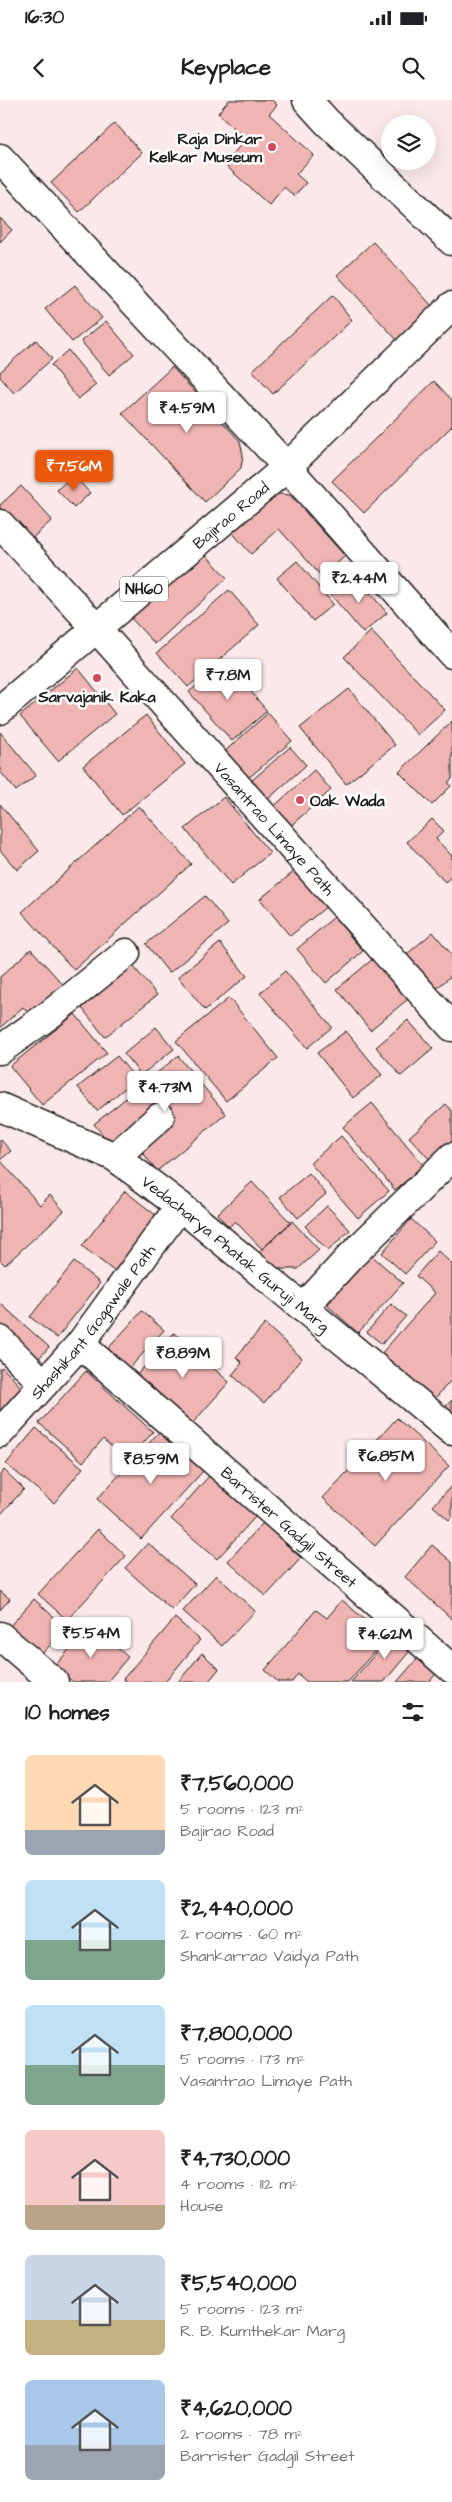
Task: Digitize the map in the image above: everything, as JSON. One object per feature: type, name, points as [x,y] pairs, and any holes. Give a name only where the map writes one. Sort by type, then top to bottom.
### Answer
[{"type":"main road","points":[[308,100],[327,122],[452,241]]},
{"type":"main road","points":[[0,158],[287,467],[452,654]]},
{"type":"main road","name":"Bajirao Road","points":[[0,710],[287,467],[452,306]]},
{"type":"main road","name":"Vasantrao Limaye Path","points":[[0,524],[97,629],[452,1027]]},
{"type":"main road","points":[[0,1050],[53,1012],[126,953]]},
{"type":"main road","name":"Vedacharya Phatak Guruji Marg","points":[[0,1107],[115,1157],[180,1206],[452,1432]]},
{"type":"main road","points":[[115,1157],[160,1117]]},
{"type":"main road","points":[[303,1308],[351,1256],[452,1157]]},
{"type":"main road","name":"Shashikant Gogawale Path","points":[[0,1433],[80,1344],[180,1206]]},
{"type":"main road","points":[[0,1340],[44,1384]]},
{"type":"main road","name":"Barrister Gadgil Street","points":[[80,1344],[452,1669]]},
{"type":"main road","points":[[0,1636],[54,1682]]},
{"type":"building","name":"Raja Dinkar Kelkar Museum","points":[[229,100],[272,100],[277,105],[269,114],[314,155],[296,174],[306,183],[294,196],[284,187],[269,205],[224,164],[246,139],[218,113]]},
{"type":"building","points":[[115,123],[142,153],[79,212],[51,183]]},
{"type":"building","points":[[0,218],[12,230],[0,242]]},
{"type":"building","points":[[373,242],[433,307],[397,340],[337,275]]},
{"type":"building","points":[[75,285],[102,318],[72,342],[45,309]]},
{"type":"building","points":[[333,295],[352,320],[273,394],[252,371]]},
{"type":"building","points":[[106,321],[134,354],[109,375],[81,341]]},
{"type":"building","points":[[36,340],[52,359],[14,393],[0,377],[0,372]]},
{"type":"building","points":[[68,350],[96,385],[78,399],[51,365]]},
{"type":"building","points":[[172,367],[240,441],[243,455],[241,468],[205,502],[122,413]]},
{"type":"building","points":[[434,381],[452,400],[452,426],[364,513],[332,481]]},
{"type":"building","points":[[73,475],[90,493],[74,508],[57,490]]},
{"type":"building","points":[[21,486],[52,520],[28,542],[0,511],[0,505]]},
{"type":"building","points":[[279,494],[290,495],[345,556],[322,577],[279,529],[251,554],[231,531],[268,497]]},
{"type":"building","points":[[200,548],[227,578],[155,644],[128,615]]},
{"type":"building","points":[[297,561],[333,604],[313,621],[277,578]]},
{"type":"building","points":[[355,575],[387,613],[363,633],[331,595]]},
{"type":"building","points":[[229,590],[259,625],[188,687],[157,653]]},
{"type":"building","points":[[371,631],[445,710],[418,735],[344,657]]},
{"type":"building","points":[[225,661],[267,711],[232,741],[189,692]]},
{"type":"building","points":[[78,668],[115,714],[58,761],[20,716]]},
{"type":"building","points":[[349,689],[395,745],[346,784],[300,728]]},
{"type":"building","points":[[268,713],[292,741],[246,780],[223,753]]},
{"type":"building","points":[[146,715],[185,764],[122,815],[83,766]]},
{"type":"building","points":[[452,721],[452,779],[448,782],[451,786],[432,805],[399,772]]},
{"type":"building","points":[[0,732],[36,775],[16,791],[0,771]]},
{"type":"building","points":[[290,747],[306,765],[266,801],[250,782]]},
{"type":"building","name":"Oak Wada","points":[[314,770],[331,790],[286,830],[269,811]]},
{"type":"building","points":[[224,797],[270,853],[231,885],[185,829]]},
{"type":"building","points":[[0,804],[39,851],[17,870],[0,850]]},
{"type":"building","points":[[139,806],[191,864],[74,970],[22,912]]},
{"type":"building","points":[[432,819],[444,831],[436,839],[452,856],[452,876],[445,882],[407,842]]},
{"type":"building","points":[[296,870],[326,907],[290,936],[260,899]]},
{"type":"building","points":[[205,896],[228,924],[169,973],[146,944]]},
{"type":"building","points":[[334,917],[363,951],[326,983],[297,949]]},
{"type":"building","points":[[433,932],[452,955],[452,975],[436,989],[406,955]]},
{"type":"building","points":[[220,943],[247,976],[205,1010],[178,977]]},
{"type":"building","points":[[31,949],[66,988],[32,1018],[23,1007],[0,1028],[0,977]]},
{"type":"building","points":[[374,958],[408,999],[370,1030],[337,989]]},
{"type":"building","points":[[133,966],[157,995],[105,1037],[82,1008]]},
{"type":"building","points":[[285,971],[332,1027],[307,1048],[260,993]]},
{"type":"building","points":[[229,998],[278,1058],[226,1101],[176,1041]]},
{"type":"building","points":[[75,1014],[107,1053],[42,1105],[10,1066]]},
{"type":"building","points":[[408,1020],[433,1049],[401,1076],[376,1047]]},
{"type":"building","points":[[156,1027],[174,1049],[141,1075],[124,1054]]},
{"type":"building","points":[[346,1031],[382,1075],[353,1098],[317,1053]]},
{"type":"building","points":[[117,1056],[136,1079],[97,1111],[78,1087]]},
{"type":"building","points":[[178,1056],[226,1114],[157,1171],[139,1148],[175,1119],[162,1103],[111,1145],[94,1124]]},
{"type":"building","points":[[372,1103],[424,1166],[395,1190],[343,1127]]},
{"type":"building","points":[[446,1104],[452,1111],[452,1143],[432,1162],[409,1137]]},
{"type":"building","points":[[341,1136],[389,1191],[358,1218],[310,1163]]},
{"type":"building","points":[[0,1139],[11,1151],[0,1160]]},
{"type":"building","points":[[0,1160],[40,1205],[50,1195],[64,1211],[5,1265],[0,1260]]},
{"type":"building","points":[[309,1173],[326,1194],[298,1218],[280,1197]]},
{"type":"building","points":[[252,1182],[291,1223],[262,1249],[235,1221],[229,1227],[217,1214]]},
{"type":"building","points":[[125,1191],[158,1217],[115,1272],[82,1246]]},
{"type":"building","points":[[327,1206],[350,1230],[328,1251],[305,1226]]},
{"type":"building","points":[[411,1219],[435,1241],[405,1274],[382,1253]]},
{"type":"building","points":[[292,1221],[319,1250],[298,1269],[275,1269],[259,1252]]},
{"type":"building","points":[[438,1251],[452,1264],[452,1379],[431,1403],[379,1356],[435,1293],[416,1276]]},
{"type":"building","points":[[371,1255],[403,1283],[358,1333],[327,1305]]},
{"type":"building","points":[[74,1262],[100,1283],[57,1338],[30,1317]]},
{"type":"building","points":[[0,1303],[49,1347],[33,1365],[0,1335]]},
{"type":"building","points":[[391,1304],[406,1316],[382,1344],[367,1332]]},
{"type":"building","points":[[142,1311],[164,1330],[127,1371],[105,1352]]},
{"type":"building","points":[[265,1324],[302,1358],[264,1403],[232,1375],[242,1363],[236,1357]]},
{"type":"building","points":[[174,1333],[229,1382],[191,1425],[136,1376]]},
{"type":"building","points":[[2,1367],[23,1389],[0,1412],[0,1369]]},
{"type":"building","points":[[86,1371],[153,1432],[127,1461],[103,1439],[83,1462],[39,1423]]},
{"type":"building","points":[[452,1400],[452,1414],[445,1407]]},
{"type":"building","points":[[397,1418],[449,1466],[375,1546],[323,1498]]},
{"type":"building","points":[[36,1428],[83,1468],[54,1503],[6,1464]]},
{"type":"building","points":[[161,1430],[204,1470],[141,1539],[97,1499]]},
{"type":"building","points":[[4,1470],[24,1489],[0,1515],[0,1475]]},
{"type":"building","points":[[210,1475],[256,1516],[217,1559],[171,1519]]},
{"type":"building","points":[[452,1485],[452,1516],[449,1520],[433,1506]]},
{"type":"building","points":[[263,1523],[301,1558],[266,1596],[228,1561]]},
{"type":"building","points":[[98,1529],[126,1556],[67,1620],[38,1594]]},
{"type":"building","points":[[148,1543],[195,1584],[172,1610],[125,1568]]},
{"type":"building","points":[[432,1545],[452,1562],[452,1619],[405,1577]]},
{"type":"building","points":[[216,1575],[255,1611],[222,1646],[183,1611]]},
{"type":"building","points":[[0,1591],[10,1599],[0,1610]]},
{"type":"building","points":[[34,1599],[66,1628],[39,1657],[8,1628]]},
{"type":"building","points":[[342,1600],[386,1638],[348,1682],[307,1682],[298,1674],[292,1682],[278,1682],[265,1670],[316,1610],[327,1618]]},
{"type":"building","points":[[175,1618],[200,1640],[165,1682],[127,1682],[123,1679]]},
{"type":"building","points":[[90,1625],[128,1657],[107,1682],[73,1682],[55,1666]]},
{"type":"building","points":[[396,1630],[414,1646],[384,1682],[351,1682]]},
{"type":"building","points":[[423,1652],[441,1668],[429,1682],[397,1682]]},
{"type":"building","points":[[202,1653],[219,1669],[208,1682],[178,1682]]},
{"type":"place","name":"Raja Dinkar Kelkar Museum","points":[[272,147]]},
{"type":"place","name":"Sarvajanik Kaka","points":[[97,678]]},
{"type":"place","name":"Oak Wada","points":[[300,800]]}]
